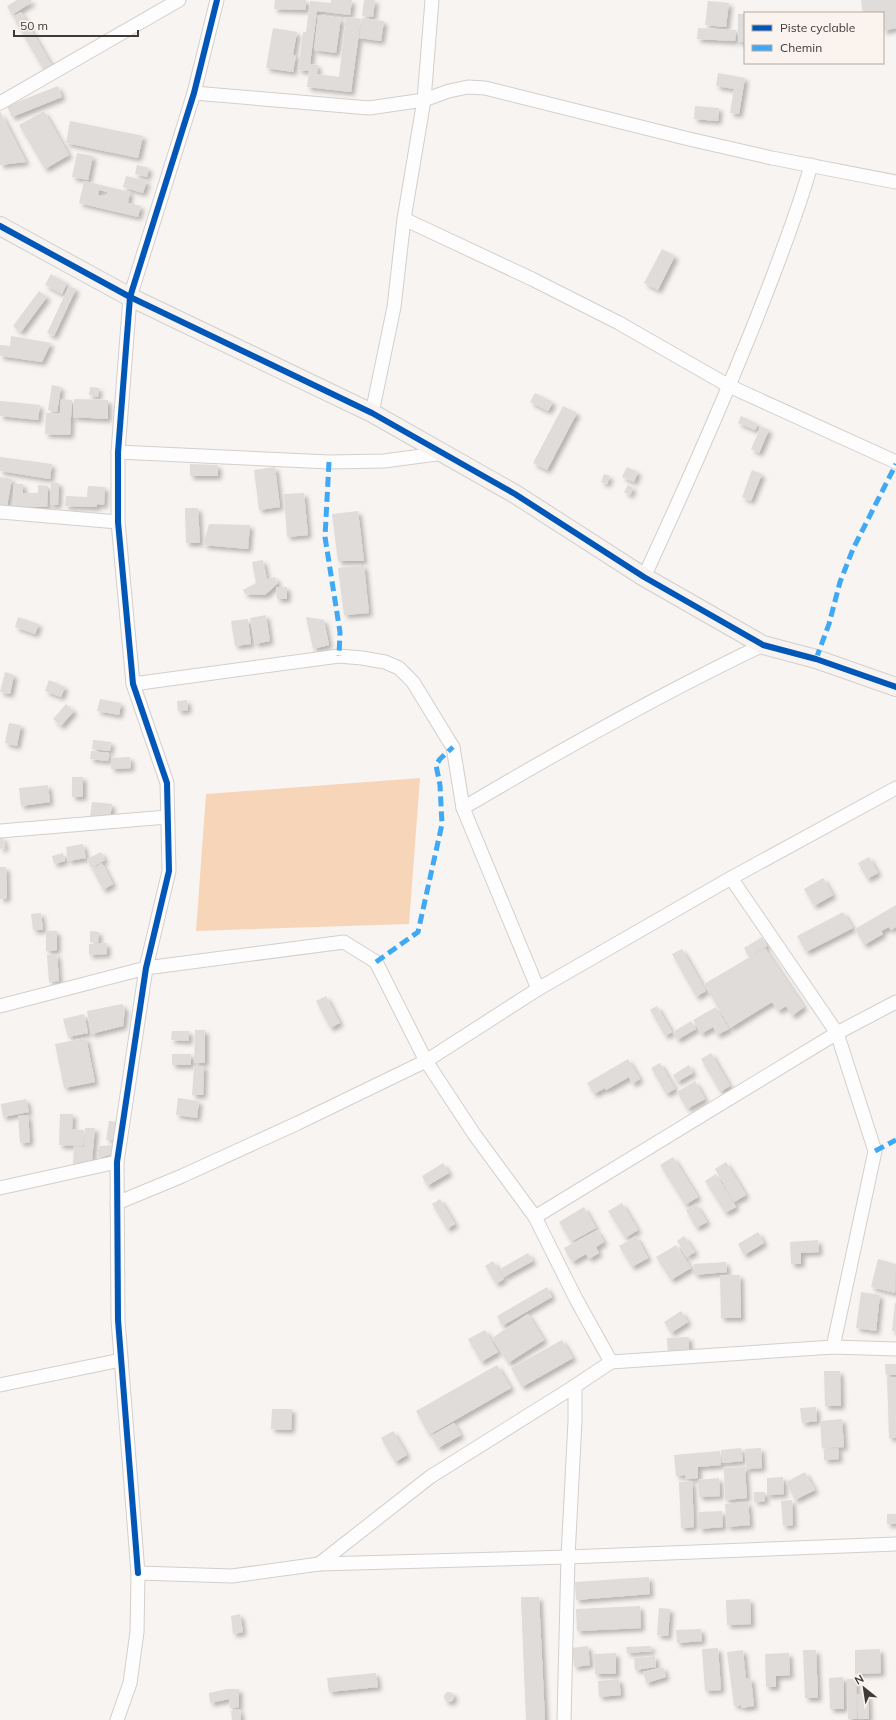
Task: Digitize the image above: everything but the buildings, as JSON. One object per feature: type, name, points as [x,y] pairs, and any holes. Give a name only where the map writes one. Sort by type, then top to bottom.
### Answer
[{"type":"street","points":[[0,103],[179,0]]},
{"type":"street","points":[[117,1720],[130,1683],[137,1632],[138,1573],[118,1320],[117,1162],[146,968],[169,871],[166,783],[133,684],[118,522],[118,452],[130,297],[194,93],[217,0]]},
{"type":"street","points":[[372,413],[394,307],[404,219],[424,100],[432,0]]},
{"type":"street","points":[[194,93],[369,108],[424,100],[449,91],[468,87],[485,88],[689,139],[896,182]]},
{"type":"street","points":[[644,577],[689,479],[729,386],[778,263],[803,194],[811,165]]},
{"type":"street","points":[[404,219],[532,279],[619,323],[729,386],[896,462]]},
{"type":"street","points":[[0,226],[130,297],[372,413],[514,494],[644,577],[763,645],[816,659],[896,687]]},
{"type":"street","points":[[118,452],[329,462],[384,461],[444,454]]},
{"type":"street","points":[[0,512],[118,522]]},
{"type":"street","points":[[463,808],[583,737],[689,680],[763,645]]},
{"type":"street","points":[[133,684],[339,656],[385,662],[399,668],[413,682],[453,747],[463,808],[538,989]]},
{"type":"street","points":[[118,1203],[182,1176],[298,1123],[426,1061],[538,989],[731,878],[896,788]]},
{"type":"street","points":[[0,831],[167,817]]},
{"type":"street","points":[[731,878],[836,1034],[875,1151],[833,1347]]},
{"type":"street","points":[[0,1006],[146,968],[344,942],[376,962],[426,1061],[474,1134],[535,1217],[576,1299],[611,1362]]},
{"type":"street","points":[[535,1217],[836,1034],[896,1002]]},
{"type":"street","points":[[0,1188],[117,1162]]},
{"type":"street","points":[[319,1564],[430,1477],[611,1362],[833,1347],[896,1349]]},
{"type":"street","points":[[0,1385],[121,1360]]},
{"type":"street","points":[[564,1720],[568,1557],[575,1421],[575,1386]]},
{"type":"street","points":[[138,1573],[232,1576],[319,1564],[568,1557],[896,1544]]},
{"type":"shaded area","points":[[420,778],[409,924],[196,931],[206,794]]},
{"type":"marked path","points":[[329,462],[325,537],[340,632],[339,656]]},
{"type":"marked path","points":[[816,659],[829,624],[840,582],[853,549],[896,464]]},
{"type":"marked path","points":[[376,962],[418,932],[442,824],[440,785],[436,765],[440,759],[453,747]]},
{"type":"marked path","points":[[875,1151],[896,1140]]},
{"type":"cycle path","points":[[138,1573],[118,1320],[117,1162],[146,968],[169,871],[167,783],[133,684],[118,522],[118,452],[130,297],[194,93],[217,0]]},
{"type":"cycle path","points":[[0,226],[130,297],[372,413],[515,494],[644,577],[763,645],[816,659],[896,687]]}]
